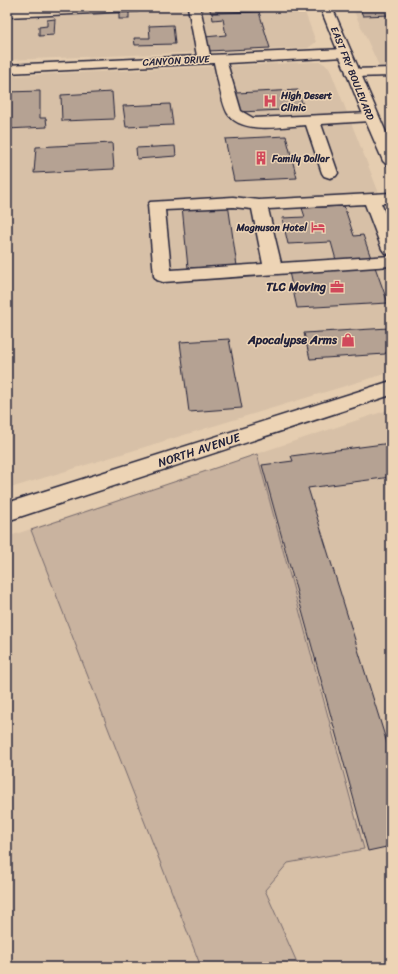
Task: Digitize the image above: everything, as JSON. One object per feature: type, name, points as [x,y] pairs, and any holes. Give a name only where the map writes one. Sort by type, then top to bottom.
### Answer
[{"type":"street","points":[[7,13],[137,7]]},
{"type":"street","points":[[194,7],[204,59]]},
{"type":"street","name":"EAST FRY BOULEVARD","points":[[326,7],[371,117],[391,161]]},
{"type":"street","name":"CANYON DRIVE","points":[[7,68],[345,53]]},
{"type":"street","points":[[219,58],[234,112],[239,118],[250,123],[371,117]]},
{"type":"street","points":[[353,73],[391,72]]},
{"type":"street","points":[[312,120],[330,173]]},
{"type":"street","points":[[391,198],[259,205],[233,202],[156,205],[163,276],[391,261]]},
{"type":"street","points":[[371,199],[391,249]]},
{"type":"street","points":[[259,205],[273,268]]},
{"type":"street","name":"NORTH AVENUE","points":[[7,512],[391,388]]},
{"type":"shaded area","points":[[7,7],[303,7],[316,42],[308,48],[7,60]]},
{"type":"shaded area","points":[[352,7],[391,7],[391,92]]},
{"type":"shaded area","points":[[321,62],[329,67],[379,193],[391,217],[391,372],[7,489],[7,76]]},
{"type":"shaded area","points":[[391,409],[391,967],[7,967],[7,537]]},
{"type":"shaded area","points":[[257,454],[364,849],[288,863],[265,890],[299,967],[201,967],[31,530]]},
{"type":"building","points":[[209,7],[261,7],[263,11],[211,13]]},
{"type":"building","points":[[359,7],[391,7],[391,15],[363,16]]},
{"type":"building","points":[[119,12],[129,12],[129,19],[119,19]]},
{"type":"building","points":[[259,12],[270,48],[208,51],[205,37],[226,35],[223,19],[213,20],[212,13]]},
{"type":"building","points":[[55,19],[54,35],[39,36],[39,27],[47,26],[47,20]]},
{"type":"building","points":[[173,25],[175,44],[135,45],[134,38],[150,38],[149,26]]},
{"type":"building","name":"High Desert Clinic","points":[[298,90],[304,109],[240,112],[236,93]]},
{"type":"building","points":[[40,91],[40,118],[46,118],[47,127],[7,129],[7,92]]},
{"type":"building","points":[[112,92],[114,119],[62,121],[61,95]]},
{"type":"building","points":[[170,104],[173,125],[126,127],[123,106]]},
{"type":"building","name":"Family Dollar","points":[[286,136],[297,178],[234,181],[225,139]]},
{"type":"building","points":[[112,143],[114,169],[34,173],[36,147]]},
{"type":"building","points":[[175,146],[176,156],[137,159],[136,148]]},
{"type":"building","points":[[228,204],[237,266],[188,268],[182,206]]},
{"type":"building","name":"Magnuson Hotel","points":[[344,206],[354,236],[363,235],[371,258],[336,260],[331,242],[288,244],[282,218],[305,217],[302,208]]},
{"type":"building","name":"TLC Moving","points":[[375,267],[388,303],[297,308],[289,272]]},
{"type":"building","name":"Apocalypse Arms","points":[[389,328],[391,345],[385,354],[310,359],[304,333]]},
{"type":"building","points":[[229,339],[242,408],[189,412],[180,342]]},
{"type":"building","points":[[391,443],[391,477],[308,488],[391,756],[391,846],[368,851],[262,465],[293,461],[291,456]]},
{"type":"place","name":"High Desert Clinic","points":[[270,101]]},
{"type":"place","name":"Family Dollar","points":[[261,158]]},
{"type":"place","name":"Magnuson Hotel","points":[[318,227]]},
{"type":"place","name":"TLC Moving","points":[[337,287]]},
{"type":"place","name":"Apocalypse Arms","points":[[348,340]]}]
